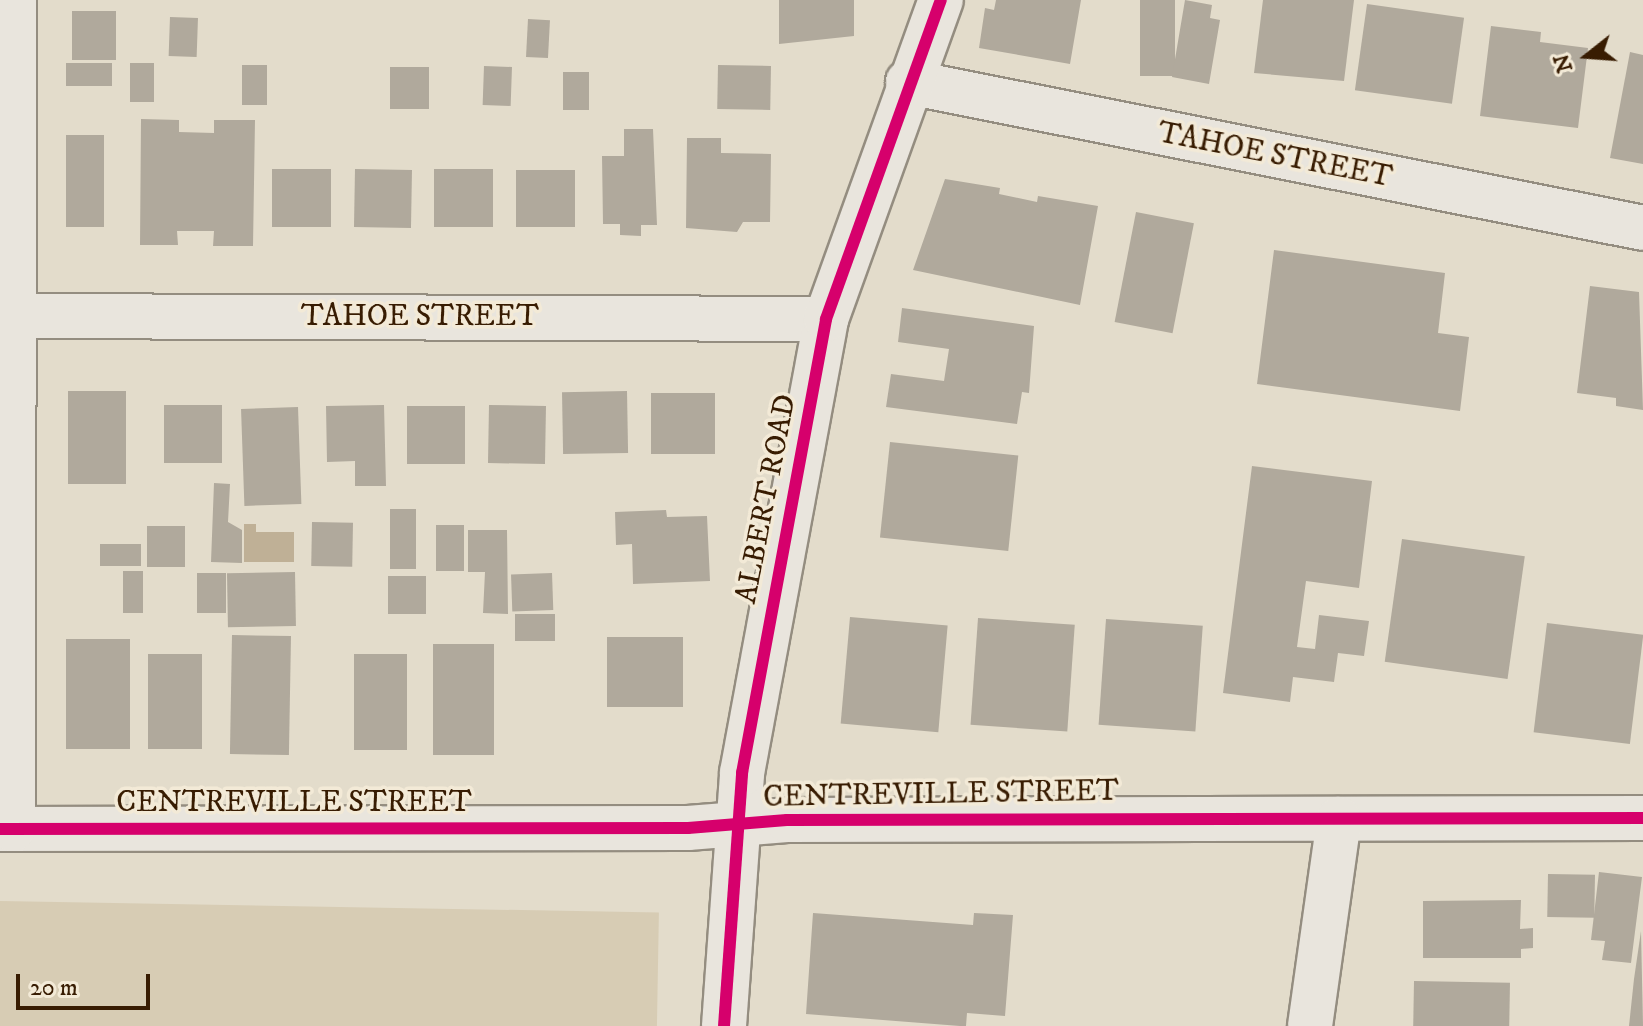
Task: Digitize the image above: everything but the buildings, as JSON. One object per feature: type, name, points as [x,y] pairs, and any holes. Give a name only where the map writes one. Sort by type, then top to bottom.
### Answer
[{"type":"street","points":[[6,829],[14,316],[14,0]]},
{"type":"street","name":"ALBERT ROAD","points":[[724,1026],[742,773],[826,319],[908,82],[941,0]]},
{"type":"street","name":"TAHOE STREET","points":[[908,82],[1643,228]]},
{"type":"street","name":"TAHOE STREET","points":[[14,316],[826,319]]},
{"type":"street","name":"CENTREVILLE STREET","points":[[6,829],[740,824],[787,820],[1643,818]]},
{"type":"street","points":[[1310,1026],[1339,819]]},
{"type":"shaded area","points":[[244,524],[256,524],[256,532],[294,532],[294,562],[244,562]]},
{"type":"shaded area","points":[[0,901],[659,913],[657,1026],[0,1026]]},
{"type":"cycle path","points":[[724,1026],[742,773],[826,319],[941,0]]},
{"type":"cycle path","points":[[0,829],[688,828],[787,820],[1643,818]]}]
